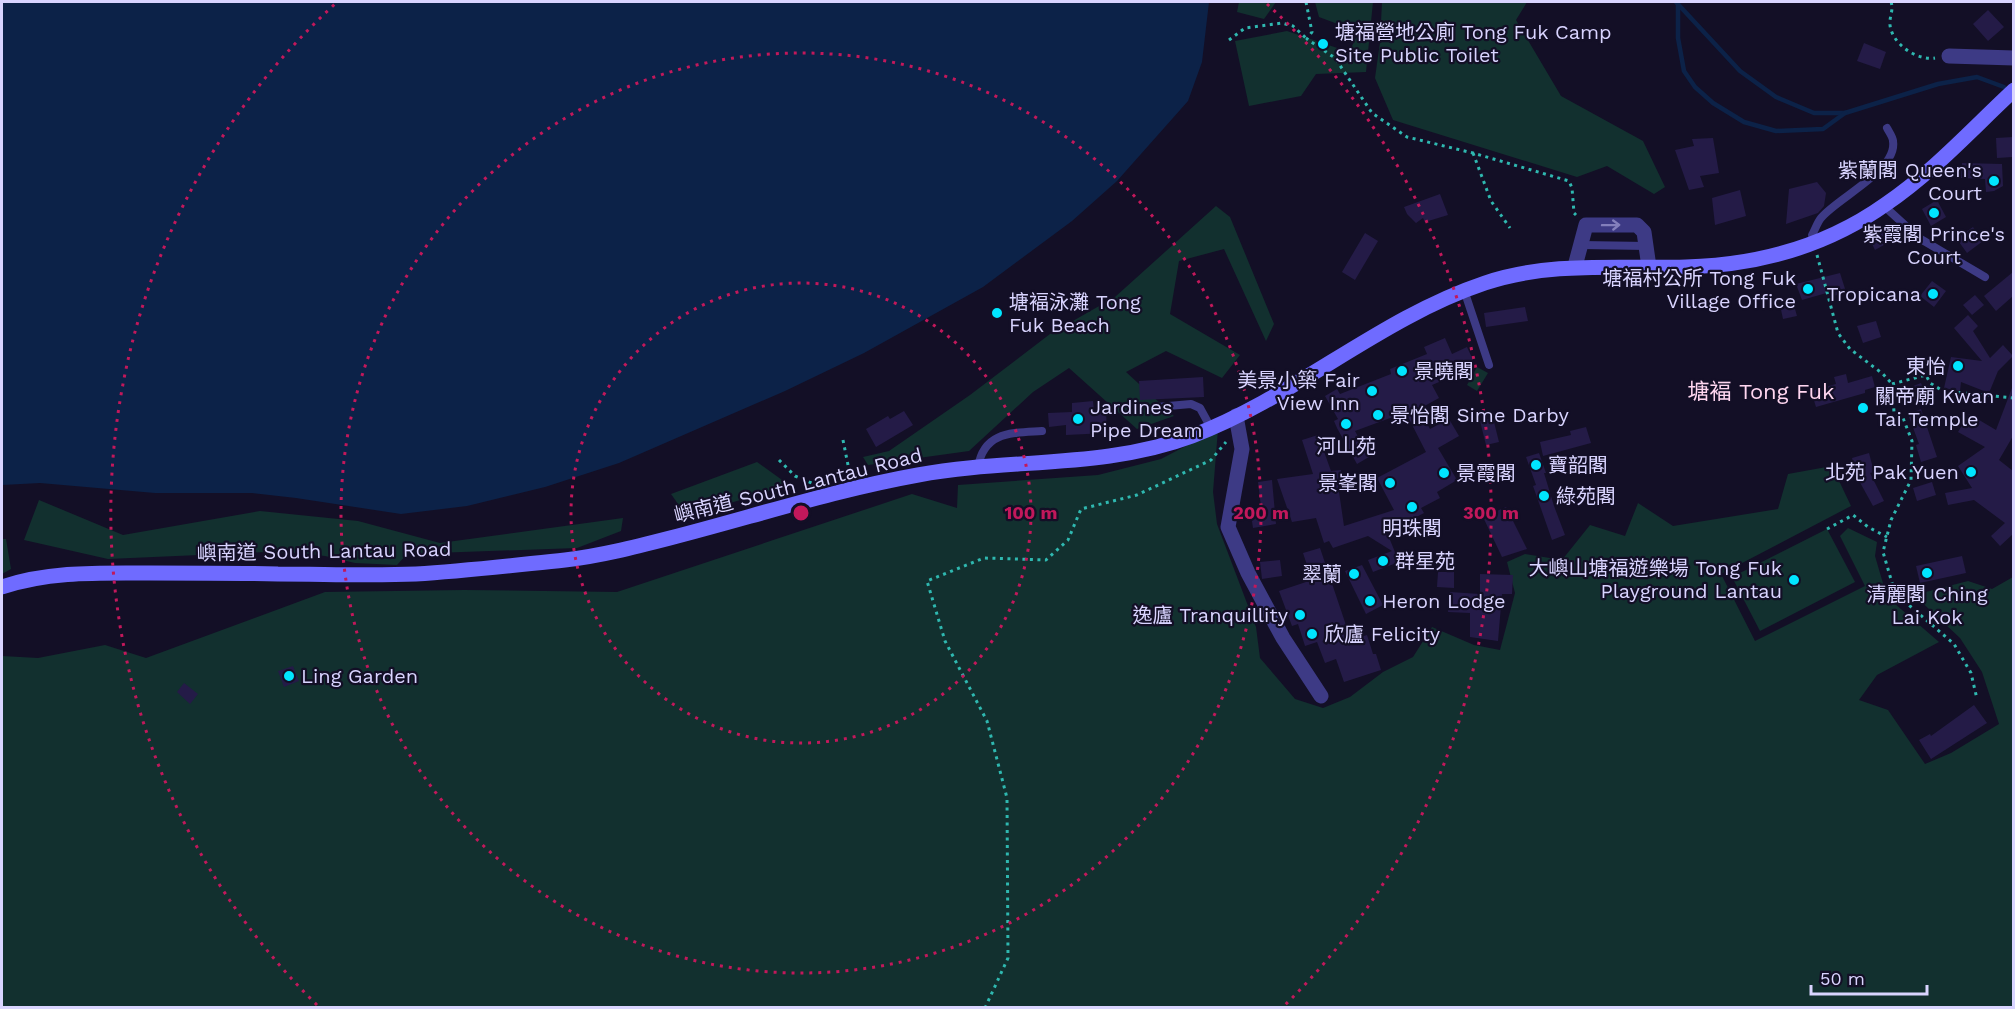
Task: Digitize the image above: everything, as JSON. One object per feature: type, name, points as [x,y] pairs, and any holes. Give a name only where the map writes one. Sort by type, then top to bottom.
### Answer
[{"type":"main road","name":"嶼南道 South Lantau Road","points":[[2,587],[44,577],[95,573],[417,574],[586,558],[724,524],[851,489],[919,474],[1063,462],[1147,449],[1237,422],[1418,311],[1464,290],[1523,272],[1575,267],[1699,266],[1738,263],[1770,257],[1815,243],[1884,206],[1924,175],[2013,90]]},
{"type":"street","points":[[1949,56],[2013,58]]},
{"type":"street","points":[[1575,267],[1579,244],[1586,225],[1637,225],[1644,232],[1649,267]]},
{"type":"street","points":[[1237,422],[1242,449],[1228,526],[1248,573],[1283,638],[1321,696]]},
{"type":"lane","points":[[1815,243],[1812,235],[1821,218],[1870,178],[1889,159],[1893,140],[1887,128]]},
{"type":"lane","points":[[1884,206],[1919,238],[1985,277]]},
{"type":"lane","points":[[1579,244],[1647,246]]},
{"type":"lane","points":[[1464,290],[1489,365]]},
{"type":"lane","points":[[1157,406],[1191,404],[1200,408],[1212,428]]},
{"type":"lane","points":[[978,468],[980,454],[997,437],[1042,430]]},
{"type":"path","points":[[1306,2],[1312,32],[1307,39]]},
{"type":"path","points":[[1891,2],[1893,6],[1890,26],[1902,48],[1929,59],[1949,56]]},
{"type":"path","points":[[1229,40],[1245,28],[1282,23],[1293,26],[1307,39],[1335,58],[1372,113],[1407,137],[1473,153],[1569,181],[1572,188],[1574,213],[1586,225]]},
{"type":"path","points":[[1473,153],[1491,201],[1510,228]]},
{"type":"path","points":[[1815,243],[1824,286],[1838,333],[1850,350],[1883,374],[1892,384],[1894,412],[1903,418],[1912,441],[1911,480],[1891,520],[1883,552],[1895,592],[1954,644],[1971,672],[1977,699]]},
{"type":"path","points":[[1892,384],[1926,375],[1930,382],[1943,391],[2013,398]]},
{"type":"path","points":[[985,1008],[1008,958],[1007,798],[987,721],[945,641],[927,581],[984,558],[1046,560],[1068,540],[1081,509],[1137,495],[1211,460],[1237,422]]},
{"type":"path","points":[[843,440],[851,480]]},
{"type":"path","points":[[779,460],[795,476],[815,484]]},
{"type":"path","points":[[1827,529],[1853,515],[1868,527],[1887,537]]},
{"type":"green space","points":[[1239,2],[1276,2],[1264,19],[1237,12]]},
{"type":"green space","points":[[1315,2],[1373,2],[1366,72],[1316,74],[1301,96],[1249,106],[1235,41],[1287,31],[1349,52],[1359,32],[1319,17]]},
{"type":"green space","points":[[1382,2],[1527,2],[1516,20],[1561,96],[1643,141],[1665,187],[1654,194],[1607,166],[1577,177],[1393,120],[1375,78]]},
{"type":"green space","points":[[1216,206],[1230,217],[1274,324],[1266,341],[1224,249],[1179,261],[1170,314],[1240,355],[1222,378],[1166,351],[1126,372],[1174,416],[1137,429],[1069,368],[1033,392],[969,451],[868,465],[863,457],[889,451],[970,395],[1050,334],[1115,297]]},
{"type":"green space","points":[[1477,367],[1488,373],[1477,391],[1467,385]]},
{"type":"green space","points":[[1218,429],[1213,492],[1217,524],[1256,627],[1260,658],[1295,699],[1323,708],[1350,697],[1383,672],[1413,657],[1432,627],[1474,645],[1500,650],[1515,593],[1507,562],[1525,554],[1562,560],[1590,525],[1625,536],[1638,503],[1673,526],[1778,509],[1788,474],[1832,466],[1851,506],[1721,574],[1755,641],[1865,586],[1840,536],[1848,528],[1877,542],[1875,556],[1887,597],[1939,642],[1877,675],[1859,700],[1888,710],[1925,764],[1951,753],[1999,724],[1982,672],[1960,638],[1914,595],[1968,581],[1992,589],[2013,577],[2013,1007],[2,1007],[2,656],[38,658],[105,645],[146,658],[325,592],[464,590],[617,592],[912,494],[957,508],[958,485],[1098,475],[1161,459]]},
{"type":"green space","points":[[757,462],[789,485],[704,511],[683,511],[671,494]]},
{"type":"green space","points":[[39,500],[123,535],[260,511],[358,521],[440,543],[623,518],[621,531],[577,548],[407,554],[397,565],[355,563],[301,553],[267,552],[108,559],[24,540]]},
{"type":"green space","name":"大嶼山塘福遊樂場 Tong Fuk Playground Lantau","points":[[1827,529],[1855,582],[1760,631],[1732,577]]},
{"type":"green space","points":[[2,539],[6,539],[11,569],[2,574]]},
{"type":"water","points":[[2,2],[1209,2],[1202,62],[1188,101],[1117,181],[1072,221],[983,287],[864,353],[785,391],[619,463],[545,487],[467,506],[401,514],[252,493],[155,493],[40,483],[2,485]]},
{"type":"building","points":[[1988,10],[2004,27],[1988,41],[1973,24]]},
{"type":"building","points":[[1864,43],[1886,52],[1880,69],[1857,61]]},
{"type":"building","points":[[2013,137],[2013,157],[1997,158],[1996,138]]},
{"type":"building","points":[[1713,138],[1719,173],[1700,176],[1704,187],[1689,190],[1675,150],[1694,146],[1692,139]]},
{"type":"building","points":[[1962,163],[2002,164],[2003,186],[1986,192],[1985,179],[1961,178]]},
{"type":"building","points":[[1817,182],[1826,193],[1824,206],[1818,213],[1786,224],[1789,189]]},
{"type":"building","points":[[1740,190],[1746,216],[1715,225],[1712,198]]},
{"type":"building","points":[[1440,194],[1448,215],[1425,222],[1423,218],[1416,223],[1407,214],[1404,207]]},
{"type":"building","name":"紫霞閣 Prince's Court","points":[[1937,200],[1946,217],[1931,226],[1922,209]]},
{"type":"building","points":[[1973,227],[1983,241],[1967,253],[1959,242],[1959,237]]},
{"type":"building","points":[[1885,229],[1891,241],[1875,250],[1869,238]]},
{"type":"building","points":[[1365,233],[1378,241],[1355,280],[1342,272]]},
{"type":"building","points":[[2013,272],[2013,296],[1996,311],[1984,296]]},
{"type":"building","points":[[1840,273],[1846,292],[1831,297],[1830,292],[1802,300],[1796,284]]},
{"type":"building","name":"Tropicana","points":[[1932,281],[1946,291],[1934,307],[1920,296]]},
{"type":"building","points":[[1975,295],[1984,305],[1972,315],[1963,305]]},
{"type":"building","points":[[1793,302],[1797,316],[1783,319],[1780,305]]},
{"type":"building","points":[[1525,307],[1528,321],[1486,327],[1484,313]]},
{"type":"building","points":[[1968,315],[1978,326],[1973,331],[1990,358],[2003,345],[2013,356],[1998,371],[1989,393],[1961,382],[1960,391],[1944,388],[1951,357],[1982,361],[1954,328]]},
{"type":"building","points":[[1876,321],[1881,337],[1863,343],[1857,326]]},
{"type":"building","points":[[1445,338],[1452,354],[1467,347],[1473,360],[1455,368],[1458,374],[1432,385],[1439,398],[1419,409],[1430,429],[1449,419],[1459,436],[1438,448],[1457,480],[1437,492],[1440,498],[1421,508],[1424,513],[1386,530],[1399,562],[1373,572],[1368,560],[1392,551],[1368,536],[1333,548],[1329,541],[1324,543],[1316,518],[1292,522],[1277,479],[1313,474],[1302,440],[1318,435],[1331,471],[1341,470],[1343,484],[1338,485],[1344,526],[1394,510],[1377,478],[1426,452],[1407,415],[1402,417],[1401,414],[1355,431],[1369,457],[1357,464],[1337,428],[1334,421],[1338,419],[1325,396],[1337,389],[1340,394],[1391,374],[1390,369],[1427,354],[1424,347]]},
{"type":"building","points":[[1846,374],[1848,383],[1872,376],[1875,387],[1865,390],[1865,393],[1816,407],[1811,391],[1836,384],[1834,377]]},
{"type":"building","points":[[1203,377],[1204,397],[1140,400],[1139,381]]},
{"type":"building","points":[[1921,383],[1926,396],[1908,403],[1903,390]]},
{"type":"building","points":[[2012,388],[2013,436],[1999,460],[2013,471],[2013,534],[2000,546],[1991,536],[2005,523],[1974,500],[1948,505],[1945,493],[1972,488],[1958,466],[1985,447],[1958,432],[1969,414],[1996,430]]},
{"type":"building","name":"Jardines Pipe Dream","points":[[1093,401],[1094,411],[1106,410],[1107,433],[1066,435],[1066,425],[1049,427],[1048,413],[1072,412],[1072,403]]},
{"type":"building","points":[[1921,409],[1937,457],[1921,462],[1916,445],[1919,444],[1908,414]]},
{"type":"building","points":[[904,411],[913,425],[876,447],[866,429],[888,416],[890,419]]},
{"type":"building","points":[[1493,418],[1499,442],[1486,445],[1480,421]]},
{"type":"building","points":[[1586,427],[1591,443],[1543,456],[1540,442],[1571,435],[1570,431]]},
{"type":"building","points":[[1539,453],[1565,535],[1552,540],[1533,486],[1536,485],[1526,457]]},
{"type":"building","points":[[1869,453],[1874,472],[1870,473],[1884,501],[1873,506],[1857,477],[1852,458]]},
{"type":"building","points":[[1272,480],[1276,524],[1253,528],[1250,508],[1261,507],[1258,482]]},
{"type":"building","points":[[1932,482],[1936,495],[1917,501],[1913,488]]},
{"type":"building","points":[[1506,507],[1527,549],[1502,557],[1483,517]]},
{"type":"building","points":[[1320,548],[1351,640],[1367,635],[1381,670],[1344,682],[1336,659],[1325,663],[1317,642],[1305,646],[1298,624],[1292,626],[1279,591],[1312,580],[1303,553]]},
{"type":"building","points":[[1962,556],[1966,573],[1920,583],[1916,566]]},
{"type":"building","points":[[1280,560],[1282,576],[1262,579],[1260,562]]},
{"type":"building","points":[[1362,565],[1383,605],[1366,614],[1345,571]]},
{"type":"building","points":[[1438,572],[1454,572],[1454,588],[1437,587]]},
{"type":"building","points":[[1480,574],[1513,575],[1512,594],[1502,594],[1498,641],[1470,637],[1470,613],[1448,612],[1450,592],[1480,594]]},
{"type":"building","name":"Ling Garden","points":[[293,666],[299,681],[284,687],[278,671]]},
{"type":"building","points":[[184,683],[198,694],[190,704],[177,692]]},
{"type":"building","points":[[1974,705],[1987,723],[1931,759],[1919,740],[1930,734],[1931,736]]},
{"type":"waterway","points":[[1676,2],[1740,71],[1776,97],[1814,113],[1845,113],[1938,84],[1977,77],[2004,87]]},
{"type":"waterway","points":[[1678,4],[1678,38],[1684,71],[1695,87],[1713,103],[1744,122],[1776,131],[1823,129],[1845,113]]},
{"type":"place","name":"塘福營地公廁 Tong Fuk Camp Site Public Toilet","points":[[1323,44]]},
{"type":"place","name":"紫蘭閣 Queen's Court","points":[[1994,181]]},
{"type":"place","name":"紫霞閣 Prince's Court","points":[[1934,213]]},
{"type":"place","name":"塘福村公所 Tong Fuk Village Office","points":[[1808,289]]},
{"type":"place","name":"Tropicana","points":[[1933,294]]},
{"type":"place","name":"塘褔泳灘 Tong Fuk Beach","points":[[997,313]]},
{"type":"place","name":"東怡","points":[[1958,366]]},
{"type":"place","name":"景曉閣","points":[[1402,371]]},
{"type":"place","name":"美景小築 Fair View Inn","points":[[1372,391]]},
{"type":"place","name":"關帝廟 Kwan Tai Temple","points":[[1863,408]]},
{"type":"place","name":"景怡閣 Sime Darby","points":[[1378,415]]},
{"type":"place","name":"Jardines Pipe Dream","points":[[1078,419]]},
{"type":"place","name":"河山苑","points":[[1346,424]]},
{"type":"place","name":"寶韶閣","points":[[1536,465]]},
{"type":"place","name":"北苑 Pak Yuen","points":[[1971,472]]},
{"type":"place","name":"景霞閣","points":[[1444,473]]},
{"type":"place","name":"景峯閣","points":[[1390,483]]},
{"type":"place","name":"綠苑閣","points":[[1544,496]]},
{"type":"place","name":"明珠閣","points":[[1412,507]]},
{"type":"place","name":"群星苑","points":[[1383,561]]},
{"type":"place","name":"清麗閣 Ching Lai Kok","points":[[1927,573]]},
{"type":"place","name":"翠蘭","points":[[1354,574]]},
{"type":"place","name":"大嶼山塘福遊樂場 Tong Fuk Playground Lantau","points":[[1794,580]]},
{"type":"place","name":"Heron Lodge","points":[[1370,601]]},
{"type":"place","name":"逸廬 Tranquillity","points":[[1300,615]]},
{"type":"place","name":"欣廬 Felicity","points":[[1312,634]]},
{"type":"place","name":"Ling Garden","points":[[289,676]]},
{"type":"district","name":"塘褔 Tong Fuk","points":[[1761,391]]}]
